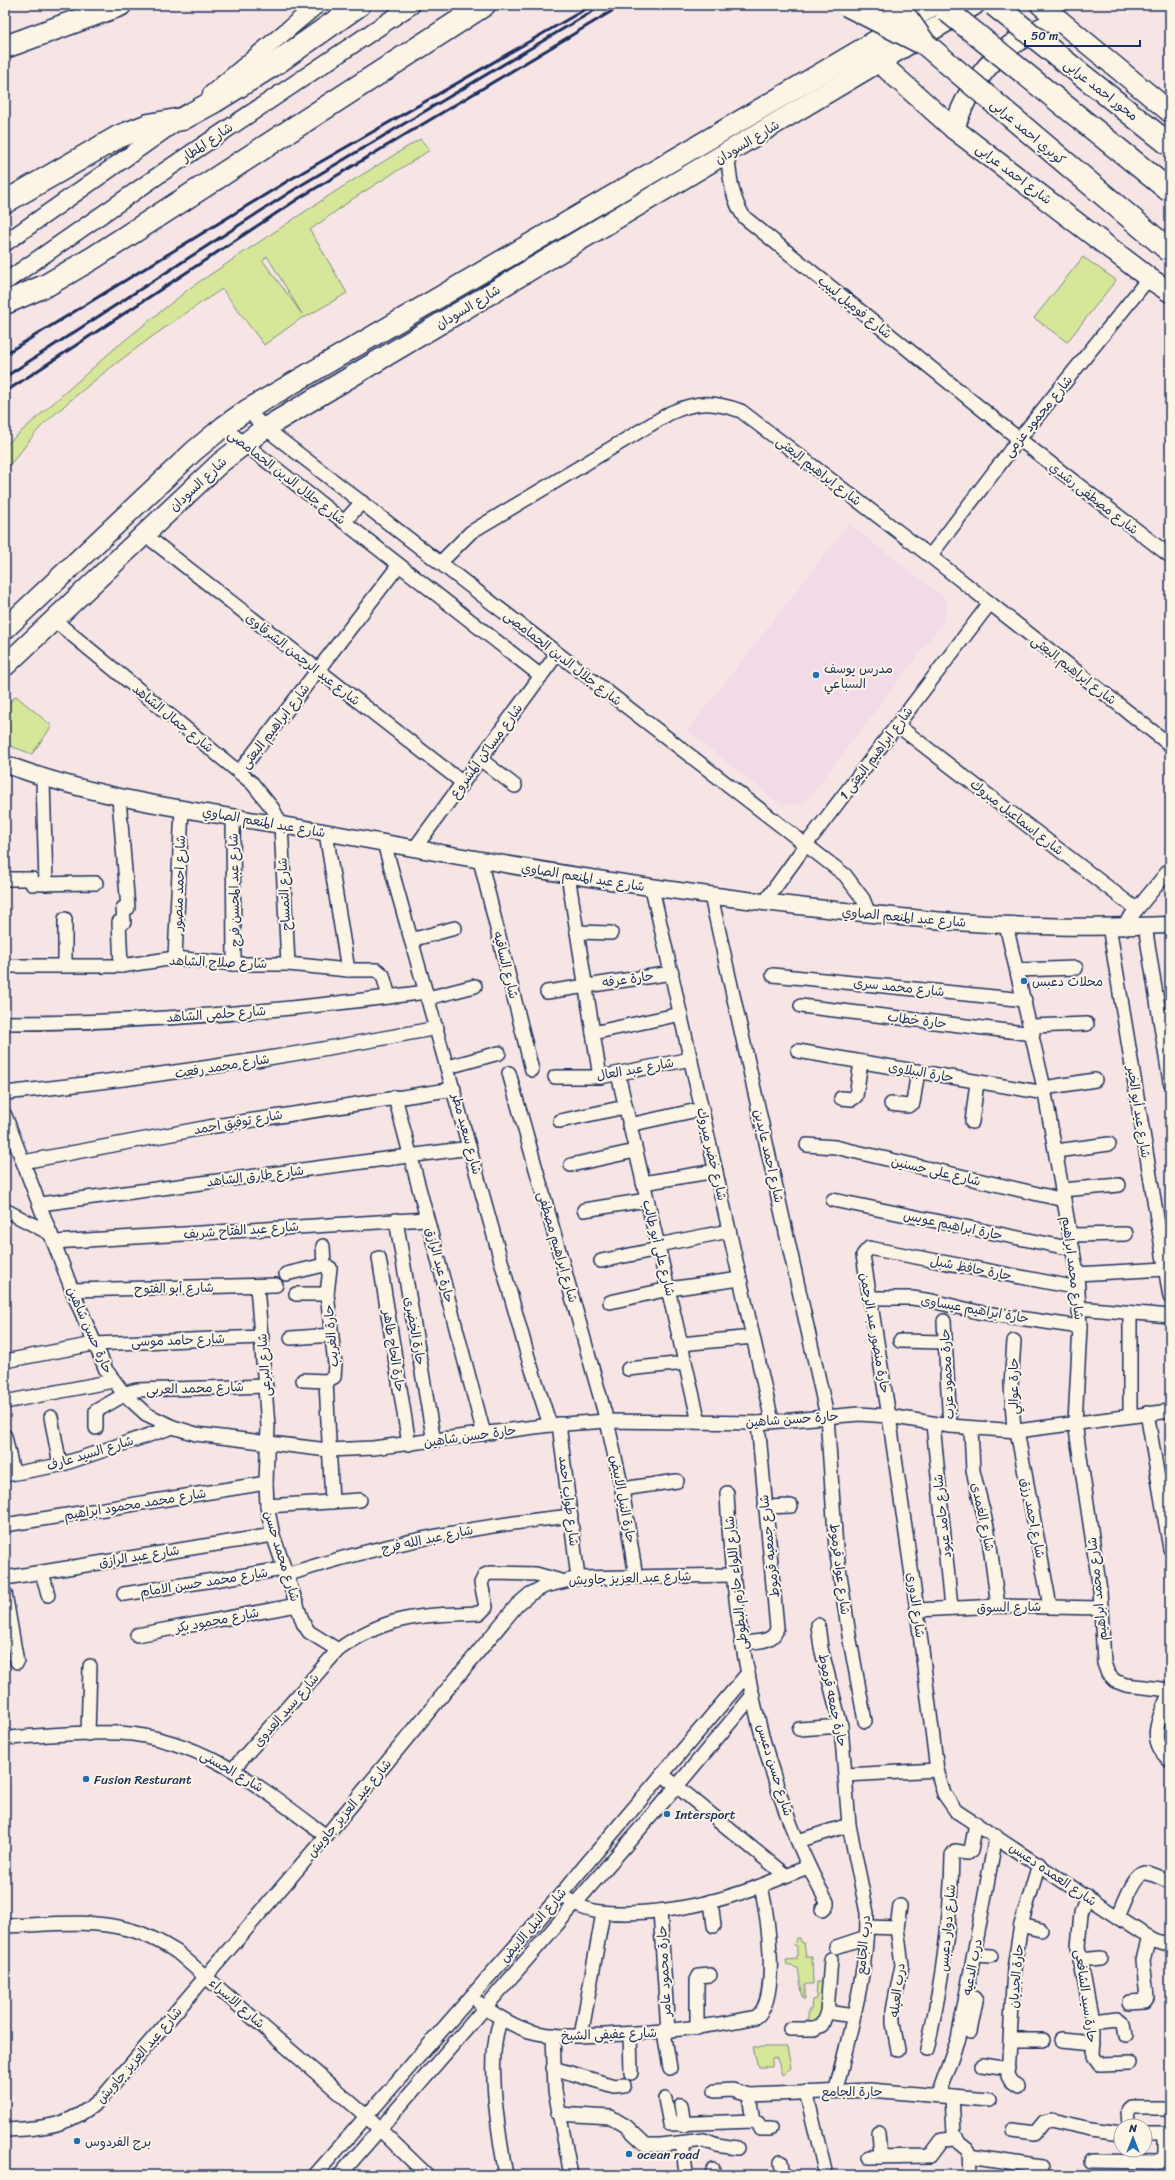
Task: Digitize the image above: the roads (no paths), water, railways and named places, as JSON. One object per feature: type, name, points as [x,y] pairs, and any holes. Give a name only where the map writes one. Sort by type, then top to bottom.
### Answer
[{"type":"highway","points":[[5,47],[84,20],[120,5]]},
{"type":"highway","points":[[5,202],[118,137],[149,125],[182,118],[278,62],[359,5]]},
{"type":"highway","points":[[5,303],[47,285],[93,258],[484,5]]},
{"type":"highway","points":[[847,5],[925,44]]},
{"type":"highway","name":"كوبري احمد عرابى","points":[[894,5],[908,20],[925,44],[1170,251]]},
{"type":"highway","points":[[939,5],[1170,191]]},
{"type":"highway","name":"محور احمد عرابى","points":[[994,5],[1170,145]]},
{"type":"main road","name":"شارع السودان","points":[[9,625],[194,451],[223,427],[247,410],[864,48],[934,5]]},
{"type":"main road","name":"شارع السودان","points":[[5,666],[220,463],[265,428],[727,154],[974,5]]},
{"type":"main road","points":[[1041,5],[1170,112]]},
{"type":"main road","points":[[954,129],[961,108],[971,87],[984,69],[1000,53],[1018,39],[1038,28],[1059,21]]},
{"type":"main road","name":"شارع احمد عرابى","points":[[864,48],[954,129],[1149,278],[1170,292]]},
{"type":"main road","points":[[9,625],[32,641]]},
{"type":"street","points":[[5,243],[182,118],[317,5]]},
{"type":"street","name":"شارع المطار","points":[[5,282],[166,170],[412,5]]},
{"type":"street","name":"شارع فوميل لبيب","points":[[727,154],[731,192],[736,206],[744,218],[1019,439]]},
{"type":"street","name":"شارع محمود عزمى","points":[[930,556],[1019,439],[1149,278]]},
{"type":"street","name":"شارع ابراهيم البعثى","points":[[441,562],[463,539],[480,527],[670,413],[687,406],[706,403],[724,405],[741,411],[930,556],[1170,746]]},
{"type":"street","name":"شارع جلال الدين الحمامصى","points":[[247,410],[265,428],[441,562],[805,846],[846,875],[863,899],[869,914]]},
{"type":"street","name":"شارع جلال الدين الحمامصى","points":[[223,427],[541,676]]},
{"type":"street","name":"شارع مصطفى رشدي","points":[[1019,439],[1170,556]]},
{"type":"street","points":[[344,522],[362,502]]},
{"type":"street","name":"شارع عبد الرحمن الشرقاوى","points":[[144,534],[462,783]]},
{"type":"street","name":"شارع ابراهيم البعثى","points":[[239,772],[399,565]]},
{"type":"street","name":"شارع ابراهيم البعثى 1","points":[[764,903],[805,846],[990,603]]},
{"type":"street","name":"شارع جمال الشاهد","points":[[54,620],[239,772],[264,795],[281,825]]},
{"type":"street","name":"شارع مساكن المشروع","points":[[414,848],[557,654]]},
{"type":"street","name":"شارع اسماعيل مبروك","points":[[897,725],[1136,909]]},
{"type":"street","points":[[480,759],[515,786]]},
{"type":"street","name":"شارع عبد المنعم الصاوي","points":[[5,764],[43,779],[119,798],[233,816],[480,860],[652,888],[764,903],[869,914],[1006,925],[1170,925]]},
{"type":"street","points":[[43,779],[46,884]]},
{"type":"street","points":[[119,798],[128,908],[123,908],[124,922],[119,922],[121,966]]},
{"type":"street","name":"شارع احمد منصور","points":[[175,958],[182,808]]},
{"type":"street","name":"شارع عبد المحسن فرج","points":[[233,816],[234,964]]},
{"type":"street","name":"شارع التمساح","points":[[281,825],[288,964]]},
{"type":"street","points":[[326,833],[348,970]]},
{"type":"street","name":"شارع سعيد مطر","points":[[384,843],[454,1088],[528,1357],[555,1425]]},
{"type":"street","name":"شارع الساقيه","points":[[480,860],[532,1070]]},
{"type":"street","points":[[1116,926],[1136,909],[1170,868]]},
{"type":"street","points":[[568,875],[600,1076]]},
{"type":"street","points":[[5,879],[32,879],[32,884],[96,883]]},
{"type":"street","name":"شارع خضر مبروك","points":[[652,888],[772,1421]]},
{"type":"street","name":"شارع احمد عابدين","points":[[711,896],[827,1416]]},
{"type":"street","points":[[64,965],[65,919]]},
{"type":"street","name":"شارع محمد ابراهيم","points":[[1006,925],[1025,1000],[1045,1091],[1077,1274],[1080,1327],[1075,1423],[1102,1608],[1104,1663],[1108,1674],[1115,1680],[1126,1685],[1170,1691]]},
{"type":"street","name":"شارع عيد أبو الخير","points":[[1116,926],[1170,1297]]},
{"type":"street","points":[[1145,926],[1170,1082]]},
{"type":"street","points":[[412,940],[454,928]]},
{"type":"street","points":[[577,932],[611,933]]},
{"type":"street","name":"شارع صلاح الشاهد","points":[[5,966],[121,966],[175,958],[234,964],[288,964],[348,970],[379,971],[383,975],[389,997]]},
{"type":"street","points":[[1017,970],[1076,968]]},
{"type":"street","name":"حارة عرفه","points":[[547,992],[672,973]]},
{"type":"street","name":"شارع محمد سرى","points":[[773,975],[1025,1000]]},
{"type":"street","name":"شارع حلمى الشاهد","points":[[5,1023],[188,1016],[389,997],[427,995],[475,986]]},
{"type":"street","name":"حارة خطاب","points":[[801,1006],[1032,1030],[1087,1024]]},
{"type":"street","points":[[593,1033],[681,1014]]},
{"type":"street","name":"شارع محمد رفعت","points":[[5,1093],[100,1083],[240,1064],[437,1028]]},
{"type":"street","name":"حارة الببلاوى","points":[[798,1051],[977,1082],[1045,1091],[1095,1080]]},
{"type":"street","points":[[448,1067],[499,1053]]},
{"type":"street","name":"شارع عبد العال","points":[[555,1077],[618,1074],[691,1059]]},
{"type":"street","points":[[841,1098],[852,1099],[856,1096],[861,1062]]},
{"type":"street","points":[[891,1104],[908,1106],[913,1103],[918,1071]]},
{"type":"street","name":"شارع ابراهيم مصطفى","points":[[509,1074],[607,1421]]},
{"type":"street","name":"شارع على أبو طالب","points":[[618,1074],[699,1422]]},
{"type":"street","points":[[972,1122],[977,1082]]},
{"type":"street","name":"شارع توفيق احمد","points":[[24,1162],[208,1127],[454,1088]]},
{"type":"street","name":"حارة عبد الرازق","points":[[395,1097],[484,1434]]},
{"type":"street","points":[[560,1121],[625,1107]]},
{"type":"street","points":[[629,1125],[702,1109]]},
{"type":"street","name":"حارة حسن شاهين","points":[[5,1114],[72,1290],[94,1344],[113,1381],[124,1394],[146,1414],[173,1427],[196,1434],[268,1444],[328,1450],[434,1442],[555,1425],[607,1421],[758,1423],[859,1414],[889,1416],[950,1426],[1015,1430],[1170,1411]]},
{"type":"street","points":[[1056,1151],[1109,1144]]},
{"type":"street","name":"شارع على حسنين","points":[[807,1145],[835,1147],[1063,1195],[1119,1185]]},
{"type":"street","name":"شارع طارق الشاهد","points":[[40,1204],[470,1148]]},
{"type":"street","points":[[571,1165],[635,1151]]},
{"type":"street","points":[[643,1183],[716,1171]]},
{"type":"street","points":[[584,1210],[647,1200]]},
{"type":"street","name":"حارة ابراهيم عويس","points":[[833,1200],[1073,1250]]},
{"type":"street","points":[[5,1210],[53,1238]]},
{"type":"street","name":"شارع عبد الفتاح شريف","points":[[53,1238],[427,1219]]},
{"type":"street","name":"حارة الخضرى","points":[[396,1220],[434,1442]]},
{"type":"street","points":[[600,1261],[729,1231]]},
{"type":"street","points":[[1071,1235],[1126,1234]]},
{"type":"street","name":"حارة الغريب","points":[[322,1246],[324,1265],[330,1268],[327,1294],[335,1364],[334,1377],[326,1381],[328,1450],[332,1502]]},
{"type":"street","name":"حارة حافظ شبل","points":[[865,1251],[874,1249],[1078,1288]]},
{"type":"street","name":"حارة منصور عبد الرحمن","points":[[865,1251],[863,1260],[889,1416]]},
{"type":"street","name":"حارة الحاج طاهر","points":[[379,1258],[409,1444]]},
{"type":"street","points":[[286,1274],[324,1265]]},
{"type":"street","points":[[1077,1274],[1165,1269]]},
{"type":"street","points":[[610,1302],[669,1290],[740,1279]]},
{"type":"street","name":"شارع أبو الفتوح","points":[[72,1290],[276,1285]]},
{"type":"street","name":"شارع البرعى","points":[[257,1286],[266,1386],[268,1444]]},
{"type":"street","points":[[296,1294],[327,1294]]},
{"type":"street","name":"حارة ابراهيم عيساوى","points":[[869,1298],[912,1298],[932,1301],[978,1312],[1080,1327]]},
{"type":"street","points":[[1079,1308],[1130,1314],[1170,1316]]},
{"type":"street","points":[[1130,1314],[1130,1415]]},
{"type":"street","name":"حارة محمود عزب","points":[[944,1321],[950,1426]]},
{"type":"street","points":[[291,1338],[332,1335]]},
{"type":"street","name":"شارع حامد موسى","points":[[5,1361],[94,1344],[262,1337]]},
{"type":"street","points":[[681,1344],[753,1337]]},
{"type":"street","name":"حارة عوالي","points":[[1014,1340],[1011,1385],[1015,1430]]},
{"type":"street","points":[[900,1341],[945,1342]]},
{"type":"street","points":[[628,1369],[685,1363]]},
{"type":"street","points":[[303,1380],[326,1381]]},
{"type":"street","points":[[5,1402],[113,1381]]},
{"type":"street","name":"شارع محمد العربى","points":[[96,1428],[96,1411],[124,1394],[137,1390],[266,1386]]},
{"type":"street","points":[[1147,1413],[1170,1549]]},
{"type":"street","name":"شارع عواد قرموط","points":[[827,1416],[836,1548],[849,1635],[865,1721]]},
{"type":"street","name":"شارع الدورى","points":[[889,1416],[917,1610],[937,1770],[944,1794]]},
{"type":"street","points":[[51,1417],[60,1465]]},
{"type":"street","name":"حارة النيل الابيض","points":[[607,1421],[622,1489],[636,1577]]},
{"type":"street","name":"شارع جمعيه قرموط","points":[[741,1643],[769,1639],[773,1637],[777,1628],[758,1423]]},
{"type":"street","name":"شارع حامد عبود","points":[[933,1424],[951,1608]]},
{"type":"street","name":"شارع طواب احمد","points":[[555,1425],[571,1516],[578,1578]]},
{"type":"street","name":"شارع السيد عارف","points":[[9,1474],[60,1465],[173,1427]]},
{"type":"street","name":"شارع الغمدى","points":[[972,1428],[974,1471],[988,1531],[998,1606]]},
{"type":"street","name":"شارع احمد رزق","points":[[1015,1430],[1050,1606]]},
{"type":"street","points":[[5,1436],[9,1474]]},
{"type":"street","name":"شارع محمد حسن","points":[[268,1444],[266,1483],[267,1506],[273,1535],[285,1572],[303,1623],[309,1632],[338,1650]]},
{"type":"street","points":[[622,1489],[677,1481]]},
{"type":"street","name":"شارع محمد محمود ابراهيم","points":[[5,1525],[266,1483]]},
{"type":"street","name":"شارع اللواء حازم البطوطى","points":[[727,1492],[732,1575],[741,1643],[748,1673]]},
{"type":"street","points":[[267,1506],[360,1500]]},
{"type":"street","points":[[765,1507],[791,1506]]},
{"type":"street","name":"شارع عبد الله فرج","points":[[285,1572],[413,1540],[488,1526],[571,1516]]},
{"type":"street","name":"شارع عبد الرازق","points":[[5,1578],[273,1535]]},
{"type":"street","points":[[42,1572],[48,1595]]},
{"type":"street","name":"شارع محمد حسن الامام","points":[[124,1594],[285,1572]]},
{"type":"street","name":"شارع سيد العدوى","points":[[233,1769],[338,1650],[358,1635],[381,1625],[405,1618],[430,1614],[480,1613],[486,1607],[481,1583],[485,1575],[490,1573],[536,1574],[561,1581]]},
{"type":"street","name":"شارع عبد العزيز جاويش","points":[[5,2130],[47,2127],[70,2120],[90,2109],[102,2098],[326,1836],[517,1605],[530,1594],[545,1586],[578,1578],[732,1575]]},
{"type":"street","points":[[5,1593],[18,1662]]},
{"type":"street","name":"شارع محمود بكر","points":[[137,1635],[297,1605]]},
{"type":"street","name":"شارع السوق","points":[[917,1610],[998,1606],[1102,1608]]},
{"type":"street","name":"حارة جمعه قرموط","points":[[818,1625],[821,1648],[841,1726],[846,1775]]},
{"type":"street","points":[[88,1734],[90,1666]]},
{"type":"street","name":"شارع حسن دعبس","points":[[748,1673],[773,1768],[798,1841],[808,1867],[828,1905],[822,1910]]},
{"type":"street","name":"شارع النيل الابيض","points":[[315,2175],[561,1894],[748,1673]]},
{"type":"street","points":[[1170,1691],[1157,1730],[1157,1742],[1161,1753],[1170,1760]]},
{"type":"street","name":"شارع النيل الابيض","points":[[340,2175],[677,1786],[753,1695]]},
{"type":"street","points":[[799,1729],[841,1726]]},
{"type":"street","name":"شارع الحسنى","points":[[5,1738],[120,1733],[153,1737],[184,1746],[214,1758],[252,1780],[326,1836]]},
{"type":"street","points":[[846,1775],[937,1770]]},
{"type":"street","points":[[662,1774],[785,1875]]},
{"type":"street","name":"درب الجامع","points":[[836,2090],[853,2016],[867,1932],[866,1908],[855,1861],[849,1825],[846,1775]]},
{"type":"street","name":"شارع العمده دعبس","points":[[944,1794],[956,1811],[1039,1864],[1148,1937],[1170,1945]]},
{"type":"street","name":"شارع دوار دعبس","points":[[927,2050],[946,1954],[951,1905],[952,1855],[955,1851],[967,1853],[971,1850],[976,1823]]},
{"type":"street","points":[[798,1841],[849,1825]]},
{"type":"street","name":"درب الدعيه","points":[[938,2095],[958,2039],[996,1836]]},
{"type":"street","name":"حارة الجديان","points":[[1018,2087],[1012,2083],[1008,2076],[1014,1968],[1021,1925],[1039,1864]]},
{"type":"street","points":[[561,1894],[575,1904],[589,1910],[603,1913],[660,1911],[711,1901],[761,1886],[785,1875],[808,1867]]},
{"type":"street","points":[[1118,1918],[1135,1880],[1140,1874],[1148,1873],[1170,1882]]},
{"type":"street","name":"شارع عفيفى الشيخ","points":[[471,1997],[501,2020],[531,2032],[553,2035],[581,2036],[666,2032],[698,2028],[756,2017],[761,2013],[767,2003],[770,1970],[769,1936],[761,1886]]},
{"type":"street","name":"حارة سيد الشافعى","points":[[1087,1896],[1079,1929],[1080,1960],[1092,2021],[1094,2043],[1093,2058],[1098,2064],[1129,2063]]},
{"type":"street","points":[[711,1901],[714,1926]]},
{"type":"street","name":"درب العيله","points":[[898,2050],[893,2023],[902,1965],[897,1928],[900,1906]]},
{"type":"street","name":"حارة محمود عامر","points":[[660,1911],[666,2032],[670,2068]]},
{"type":"street","points":[[581,2036],[603,1913]]},
{"type":"street","name":"شارع الاسراء","points":[[5,1926],[101,1924],[128,1929],[154,1938],[177,1952],[207,1976],[366,2116],[427,2175]]},
{"type":"street","points":[[1021,1925],[1041,1930]]},
{"type":"street","points":[[790,2029],[819,2028],[825,2021],[834,1952],[867,1932],[897,1928]]},
{"type":"street","points":[[1130,2002],[1145,2001],[1147,1998],[1143,1960],[1148,1937]]},
{"type":"street","points":[[974,1955],[991,1956]]},
{"type":"street","points":[[1080,1960],[1100,1958]]},
{"type":"street","points":[[698,2028],[697,1980],[700,1976],[710,1975]]},
{"type":"street","points":[[966,1996],[974,1998],[976,2001],[970,2032]]},
{"type":"street","points":[[827,2012],[853,2016]]},
{"type":"street","points":[[1092,2021],[1118,2018],[1124,2023],[1126,2036]]},
{"type":"street","points":[[501,2020],[496,2031],[494,2080],[498,2135],[506,2175]]},
{"type":"street","points":[[630,2034],[631,2073]]},
{"type":"street","points":[[553,2035],[553,2068],[558,2114],[571,2175]]},
{"type":"street","points":[[1011,2040],[1042,2040]]},
{"type":"street","points":[[1061,2040],[1094,2043]]},
{"type":"street","points":[[982,2065],[1009,2069]]},
{"type":"street","points":[[553,2068],[614,2086],[624,2085]]},
{"type":"street","name":"حارة الجامع","points":[[715,2091],[738,2091],[749,2095],[836,2090],[870,2090],[989,2100]]},
{"type":"street","points":[[806,2092],[826,2175]]},
{"type":"street","points":[[749,2095],[753,2121]]},
{"type":"street","points":[[952,2096],[956,2139],[969,2151],[970,2175]]},
{"type":"street","points":[[665,2098],[668,2122],[674,2125],[753,2121],[758,2123],[761,2129],[770,2129]]},
{"type":"street","points":[[681,2105],[684,2125]]},
{"type":"street","points":[[1128,2118],[1128,2111],[1131,2108],[1170,2108]]},
{"type":"street","points":[[558,2114],[611,2117],[626,2126],[646,2145],[704,2140],[712,2142],[717,2146],[737,2148]]},
{"type":"street","points":[[1013,2130],[1035,2133],[1042,2124],[1050,2120],[1091,2129],[1113,2132]]},
{"type":"street","points":[[711,2123],[712,2142]]},
{"type":"street","points":[[878,2132],[874,2157],[930,2156],[942,2140],[956,2139]]},
{"type":"street","points":[[1144,2158],[1163,2160],[1165,2156],[1168,2134],[1153,2134]]},
{"type":"street","points":[[682,2143],[686,2172]]},
{"type":"street","points":[[970,2156],[1036,2169]]},
{"type":"street","points":[[1091,2161],[1113,2158]]},
{"type":"street","points":[[781,2162],[783,2175]]},
{"type":"railway","points":[[5,377],[298,187],[603,5]]},
{"type":"railway","points":[[5,392],[301,197],[622,5]]},
{"type":"railway","points":[[5,354],[291,179],[589,7]]},
{"type":"place","name":"مدرس يوسف السباعي","points":[[816,675]]},
{"type":"place","name":"محلات دعبس","points":[[1024,981]]},
{"type":"place","name":"Fusion Resturant","points":[[86,1779]]},
{"type":"place","name":"Intersport","points":[[667,1814]]},
{"type":"place","name":"برج الفردوس","points":[[77,2141]]},
{"type":"place","name":"ocean road","points":[[629,2154]]}]
